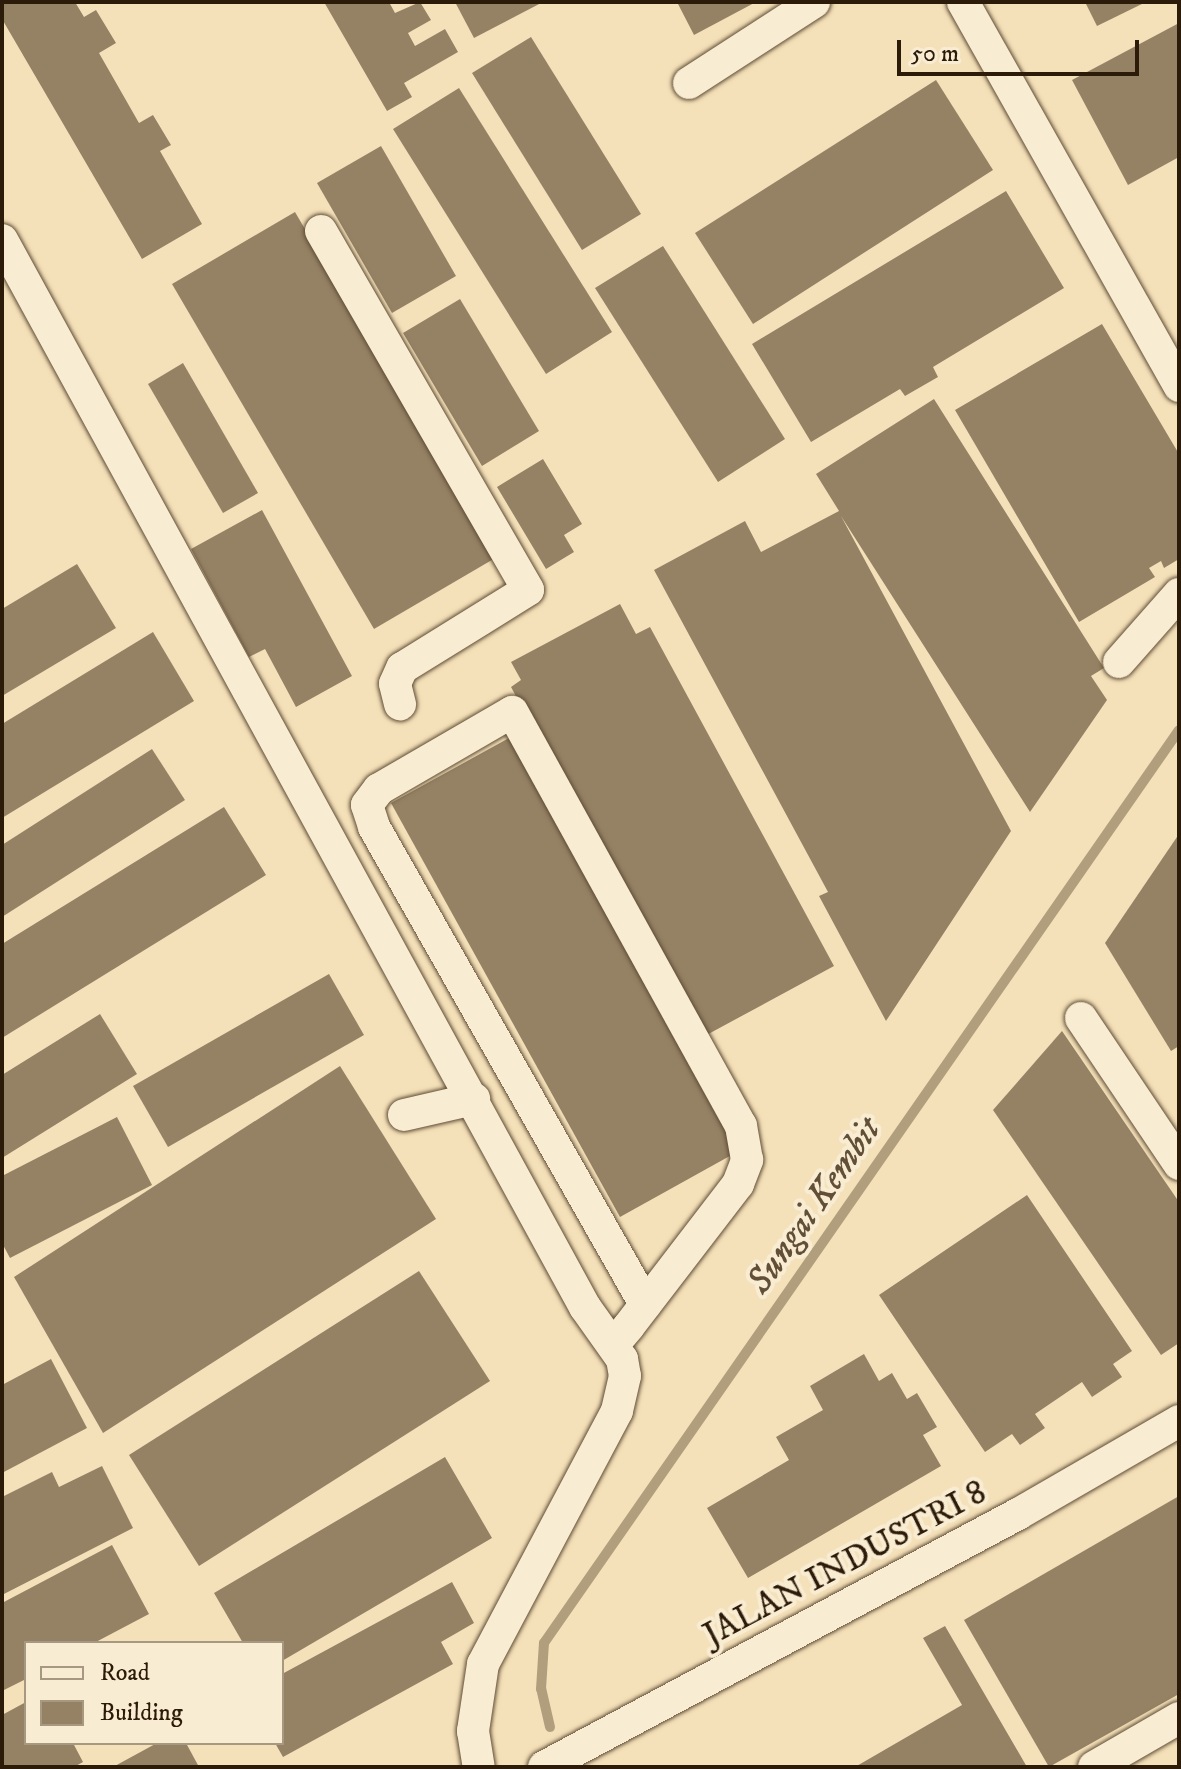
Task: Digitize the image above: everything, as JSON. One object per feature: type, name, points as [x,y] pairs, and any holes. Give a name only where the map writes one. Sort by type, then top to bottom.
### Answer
[{"type":"street","points":[[689,83],[814,2]]},
{"type":"street","points":[[963,2],[1179,386]]},
{"type":"street","points":[[321,231],[526,579],[528,590],[519,617],[402,668],[395,684],[400,704]]},
{"type":"street","points":[[2,240],[293,767],[585,1307],[614,1344],[625,1376],[617,1411],[483,1664],[473,1731],[479,1767]]},
{"type":"street","points":[[1119,662],[1179,594]]},
{"type":"street","points":[[614,1344],[645,1304],[738,1184],[747,1160],[741,1126],[512,712],[379,789],[367,805],[374,827],[645,1304]]},
{"type":"street","points":[[1081,1018],[1179,1164]]},
{"type":"street","points":[[404,1115],[474,1099]]},
{"type":"street","name":"JALAN INDUSTRI 8","points":[[544,1767],[1018,1514],[1179,1421]]},
{"type":"street","points":[[1094,1767],[1179,1718]]},
{"type":"building","points":[[2,2],[75,2],[84,17],[96,10],[116,43],[99,53],[139,123],[153,115],[171,145],[160,151],[202,224],[142,259],[2,19]]},
{"type":"building","points":[[324,2],[389,2],[395,13],[420,2],[431,20],[408,33],[415,46],[445,29],[458,52],[404,83],[412,97],[387,111]]},
{"type":"building","points":[[455,2],[543,2],[474,38]]},
{"type":"building","points":[[677,2],[756,2],[694,35]]},
{"type":"building","points":[[1085,2],[1146,2],[1097,26]]},
{"type":"building","points":[[1179,23],[1179,157],[1128,185],[1072,80]]},
{"type":"building","points":[[531,37],[641,214],[582,250],[472,73]]},
{"type":"building","points":[[936,80],[993,170],[753,324],[695,233]]},
{"type":"building","points":[[459,88],[612,332],[546,374],[393,129]]},
{"type":"building","points":[[381,146],[456,276],[392,313],[317,183]]},
{"type":"building","points":[[1006,191],[1064,288],[933,367],[938,377],[905,396],[900,389],[811,442],[752,344]]},
{"type":"building","points":[[295,212],[497,557],[374,629],[172,284]]},
{"type":"building","points":[[663,246],[785,439],[718,482],[595,288]]},
{"type":"building","points":[[460,299],[539,431],[482,466],[403,333]]},
{"type":"building","points":[[1102,324],[1179,454],[1179,559],[1164,568],[1161,561],[1149,568],[1155,577],[1079,622],[955,410]]},
{"type":"building","points":[[183,363],[258,493],[223,513],[148,384]]},
{"type":"building","points":[[934,399],[1104,668],[1091,676],[1107,700],[1030,812],[841,516],[1011,831],[886,1021],[819,896],[828,892],[654,570],[745,521],[761,552],[839,511],[816,474]]},
{"type":"building","points":[[543,459],[582,524],[564,535],[574,552],[546,569],[497,487]]},
{"type":"building","points":[[262,510],[352,676],[296,707],[265,649],[249,657],[191,549]]},
{"type":"building","points":[[77,564],[116,628],[2,696],[2,609]]},
{"type":"building","points":[[620,604],[636,634],[650,627],[834,966],[701,1038],[511,687],[521,680],[511,662]]},
{"type":"building","points":[[153,632],[194,701],[2,818],[2,724]]},
{"type":"building","points":[[509,738],[737,1152],[620,1217],[391,803]]},
{"type":"building","points":[[152,749],[185,800],[2,917],[2,845]]},
{"type":"building","points":[[224,807],[266,875],[2,1038],[2,944]]},
{"type":"building","points":[[1179,834],[1179,1046],[1171,1051],[1105,943]]},
{"type":"building","points":[[329,974],[364,1035],[168,1147],[133,1086]]},
{"type":"building","points":[[100,1014],[137,1074],[2,1158],[2,1075]]},
{"type":"building","points":[[1062,1031],[1179,1202],[1179,1343],[1161,1355],[993,1110]]},
{"type":"building","points":[[340,1066],[436,1219],[103,1433],[14,1277]]},
{"type":"building","points":[[117,1117],[152,1185],[10,1258],[2,1243],[2,1176]]},
{"type":"building","points":[[1027,1195],[1132,1351],[1113,1364],[1122,1377],[1092,1397],[1082,1382],[1035,1414],[1045,1428],[1020,1445],[1012,1434],[985,1452],[879,1295]]},
{"type":"building","points":[[419,1271],[490,1381],[199,1566],[129,1455]]},
{"type":"building","points":[[864,1354],[879,1381],[892,1373],[907,1399],[917,1393],[937,1427],[923,1435],[941,1466],[748,1578],[707,1508],[789,1460],[776,1437],[823,1410],[810,1386]]},
{"type":"building","points":[[51,1359],[87,1428],[2,1473],[2,1385]]},
{"type":"building","points":[[445,1457],[492,1538],[284,1660],[284,1641],[242,1641],[214,1593]]},
{"type":"building","points":[[102,1466],[133,1528],[2,1595],[2,1497],[52,1472],[59,1487]]},
{"type":"building","points":[[1179,1496],[1179,1694],[1049,1767],[964,1620]]},
{"type":"building","points":[[112,1545],[149,1614],[98,1641],[24,1641],[24,1680],[2,1691],[2,1603]]},
{"type":"building","points":[[452,1582],[474,1623],[441,1642],[453,1664],[283,1757],[276,1745],[284,1745],[284,1673]]},
{"type":"building","points":[[945,1626],[1027,1767],[855,1767],[962,1705],[923,1638]]},
{"type":"building","points":[[24,1703],[24,1745],[74,1745],[83,1762],[74,1767],[2,1767],[2,1715]]},
{"type":"building","points":[[153,1745],[187,1745],[199,1767],[113,1767]]},
{"type":"waterway","name":"Sungai Kembit","points":[[550,1727],[541,1689],[544,1643],[1179,730]]}]
